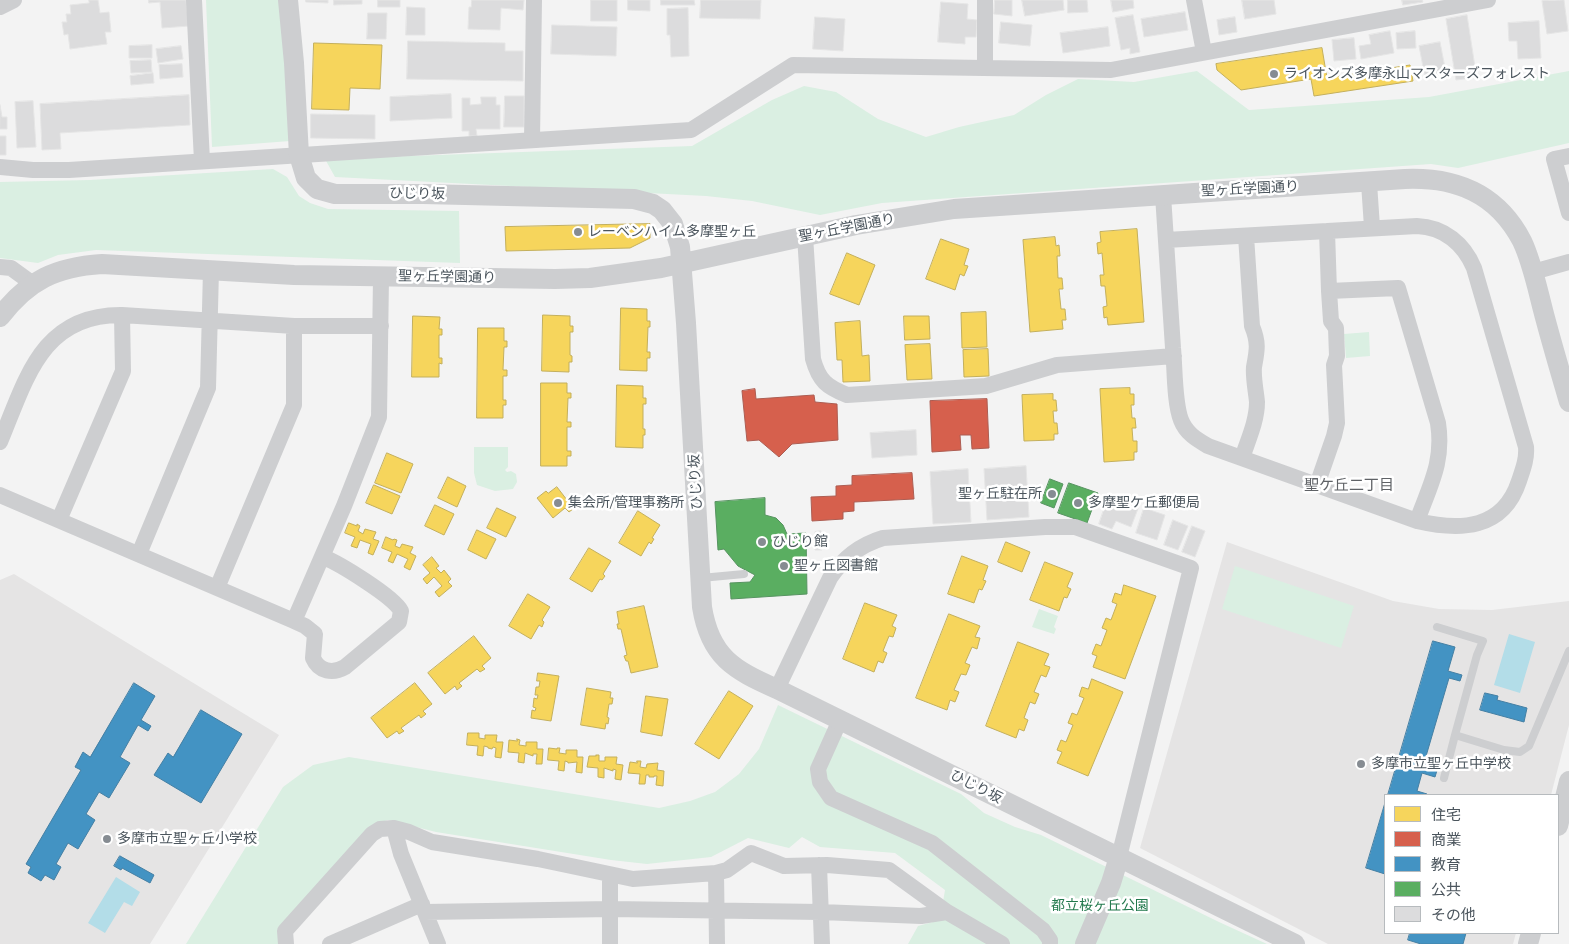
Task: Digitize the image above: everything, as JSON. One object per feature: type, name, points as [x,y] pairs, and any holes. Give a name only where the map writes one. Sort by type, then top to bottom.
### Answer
[{"type":"street","points":[[0,7],[14,0]]},
{"type":"street","points":[[194,0],[202,161]]},
{"type":"street","name":"ひじり坂","points":[[288,0],[294,63],[299,156],[306,178],[317,188],[329,193],[626,199],[653,204],[662,210],[673,224],[680,247],[682,264],[702,607],[705,625],[715,645],[727,662],[738,670],[1295,944]]},
{"type":"street","points":[[532,140],[534,0]]},
{"type":"street","points":[[985,0],[985,68]]},
{"type":"street","points":[[1194,0],[1204,52]]},
{"type":"street","points":[[0,167],[33,170],[69,170],[691,130],[793,65],[1111,70],[1488,0]]},
{"type":"street","points":[[1569,156],[1554,159],[1569,214]]},
{"type":"street","name":"聖ヶ丘学園通り","points":[[0,317],[21,293],[33,284],[70,267],[102,264],[294,275],[580,278],[607,276],[682,264],[903,216],[954,210],[1422,178],[1461,185],[1472,190],[1491,202],[1508,218],[1522,242],[1533,272],[1569,402]]},
{"type":"street","points":[[1369,182],[1372,227]]},
{"type":"street","points":[[1163,195],[1166,240],[1174,356],[1178,408],[1185,427],[1192,436],[1208,446],[1417,521],[1433,525],[1468,525],[1486,521],[1505,509],[1517,488],[1526,456],[1526,447],[1474,268],[1465,252],[1447,234],[1428,226],[1372,227],[1166,240]]},
{"type":"street","points":[[1317,485],[1337,422],[1334,365],[1337,356],[1336,328],[1331,321],[1327,231]]},
{"type":"street","points":[[805,236],[813,359],[816,371],[822,381],[847,395],[986,386],[1057,365],[1174,356]]},
{"type":"street","points":[[1242,458],[1256,415],[1257,402],[1254,368],[1257,358],[1256,336],[1252,326],[1246,236]]},
{"type":"street","points":[[1533,272],[1569,262]]},
{"type":"street","points":[[0,267],[11,268],[33,284]]},
{"type":"street","points":[[139,554],[208,388],[211,270]]},
{"type":"street","points":[[294,621],[376,429],[379,417],[381,277]]},
{"type":"street","points":[[1329,292],[1398,288],[1440,435],[1439,461],[1417,521]]},
{"type":"street","points":[[0,442],[32,365],[40,353],[62,332],[83,320],[108,315],[122,315],[294,326],[381,326]]},
{"type":"street","points":[[59,520],[123,370],[122,315]]},
{"type":"street","points":[[217,588],[294,405],[294,326]]},
{"type":"street","points":[[0,494],[305,626],[315,634],[312,658],[319,667],[330,671],[338,671],[399,622],[401,611],[393,600],[334,561],[322,557]]},
{"type":"street","points":[[777,689],[837,566],[848,556],[872,541],[883,538],[1045,527],[1075,527],[1191,568],[1116,870],[1085,944]]},
{"type":"street","points":[[840,720],[818,770],[820,782],[831,798],[932,843],[1043,930],[1050,940],[1050,944]]},
{"type":"street","points":[[1559,822],[1569,781]]},
{"type":"street","points":[[394,828],[401,854],[438,944]]},
{"type":"street","points":[[286,944],[286,931],[372,834],[380,829],[394,828],[432,842],[538,859],[633,879],[716,873],[727,870],[751,853],[784,866],[819,865],[889,870],[947,912],[1002,944]]},
{"type":"street","points":[[819,865],[822,944]]},
{"type":"street","points":[[716,873],[717,944]]},
{"type":"street","points":[[610,875],[610,944]]},
{"type":"street","points":[[330,944],[424,908],[821,912],[921,916],[947,912]]},
{"type":"lane","points":[[701,578],[744,574]]},
{"type":"lane","points":[[1437,627],[1483,640],[1444,778]]},
{"type":"lane","points":[[1455,735],[1504,750],[1520,752],[1529,746],[1569,652]]},
{"type":"shaded area","name":"多摩市立聖ヶ丘中学校","points":[[1227,542],[1393,601],[1439,609],[1492,610],[1569,601],[1569,725],[1551,794],[1384,794],[1384,934],[1516,934],[1513,944],[1328,944],[1140,848]]},
{"type":"shaded area","name":"多摩市立聖ヶ丘小学校","points":[[14,574],[279,735],[150,944],[0,944],[0,580]]},
{"type":"green space","points":[[206,0],[281,0],[290,141],[212,147]]},
{"type":"green space","points":[[1197,71],[1249,110],[1429,97],[1569,71],[1569,143],[1458,168],[1431,164],[882,203],[820,215],[752,201],[706,196],[335,177],[325,159],[692,146],[772,100],[804,86],[836,92],[878,119],[926,137],[959,127],[1014,115],[1046,95],[1078,79],[1134,82]]},
{"type":"green space","points":[[273,169],[287,177],[299,196],[310,203],[328,209],[459,211],[460,263],[96,250],[58,255],[38,263],[0,258],[0,182],[90,180]]},
{"type":"green space","points":[[1369,332],[1370,356],[1346,358],[1344,334]]},
{"type":"green space","points":[[474,447],[508,447],[508,467],[505,470],[516,474],[517,482],[513,489],[495,491],[477,485],[474,473]]},
{"type":"green space","points":[[1235,566],[1354,606],[1341,648],[1222,609]]},
{"type":"green space","points":[[1039,609],[1058,616],[1054,627],[1056,629],[1054,634],[1032,627]]},
{"type":"green space","name":"都立桜ヶ丘公園","points":[[778,705],[961,794],[984,813],[1015,827],[1041,835],[1267,944],[908,944],[918,926],[940,920],[945,890],[895,853],[820,847],[802,837],[789,848],[748,838],[711,857],[647,864],[436,832],[388,820],[378,823],[278,944],[186,944],[283,787],[313,765],[349,757],[659,808],[690,801],[715,792],[739,774],[759,749]]},
{"type":"water","points":[[1509,634],[1535,642],[1520,693],[1494,685]]},
{"type":"water","points":[[116,877],[140,892],[132,906],[124,902],[105,933],[88,923]]},
{"type":"building: 住宅","points":[[314,43],[382,45],[380,89],[350,88],[349,110],[312,109]]},
{"type":"building: 住宅","name":"ライオンズ多摩永山マスターズフォレスト","points":[[1322,48],[1327,78],[1410,65],[1413,81],[1314,96],[1311,79],[1241,90],[1217,70],[1216,64]]},
{"type":"building: 住宅","name":"レーベンハイム多摩聖ヶ丘","points":[[650,224],[650,238],[630,248],[506,251],[505,227]]},
{"type":"building: 住宅","points":[[1137,229],[1144,322],[1108,325],[1107,317],[1104,318],[1103,307],[1107,306],[1105,286],[1101,286],[1100,275],[1104,275],[1102,253],[1098,254],[1097,243],[1101,242],[1100,232]]},
{"type":"building: 住宅","points":[[1055,237],[1056,246],[1059,245],[1060,256],[1057,256],[1058,278],[1062,278],[1063,289],[1059,289],[1061,309],[1065,309],[1066,320],[1062,320],[1063,329],[1030,332],[1023,240]]},
{"type":"building: 住宅","points":[[941,239],[969,249],[964,265],[968,266],[964,276],[960,274],[955,290],[926,279]]},
{"type":"building: 住宅","points":[[847,253],[875,265],[859,305],[830,294]]},
{"type":"building: 住宅","points":[[621,308],[647,309],[647,321],[650,321],[650,327],[648,327],[647,352],[650,352],[650,358],[647,358],[647,371],[620,370]]},
{"type":"building: 住宅","points":[[986,312],[987,347],[962,348],[961,313]]},
{"type":"building: 住宅","points":[[543,315],[570,316],[570,326],[573,326],[573,332],[570,332],[570,355],[572,356],[572,362],[569,362],[569,372],[542,371]]},
{"type":"building: 住宅","points":[[413,316],[440,317],[439,329],[442,329],[442,335],[439,335],[439,358],[442,358],[442,364],[439,363],[439,377],[412,377]]},
{"type":"building: 住宅","points":[[904,316],[929,316],[930,339],[905,340]]},
{"type":"building: 住宅","points":[[860,321],[862,356],[869,355],[870,381],[843,382],[842,360],[837,360],[835,323]]},
{"type":"building: 住宅","points":[[478,328],[504,328],[504,341],[507,341],[507,347],[504,347],[503,370],[507,370],[507,376],[503,376],[503,400],[506,400],[506,405],[503,405],[503,418],[477,418]]},
{"type":"building: 住宅","points":[[930,344],[932,379],[907,380],[905,345]]},
{"type":"building: 住宅","points":[[988,349],[989,376],[964,377],[963,350]]},
{"type":"building: 住宅","points":[[541,383],[567,383],[567,393],[571,393],[571,398],[568,398],[567,422],[571,422],[571,427],[567,427],[567,451],[571,451],[571,456],[567,456],[567,466],[541,466]]},
{"type":"building: 住宅","points":[[617,385],[643,386],[643,398],[646,398],[646,404],[643,404],[643,429],[645,429],[645,435],[643,435],[643,448],[616,447]]},
{"type":"building: 住宅","points":[[1130,388],[1130,394],[1134,394],[1134,405],[1131,405],[1132,418],[1135,418],[1136,428],[1132,428],[1133,441],[1137,441],[1137,452],[1134,452],[1134,460],[1104,462],[1100,389]]},
{"type":"building: 住宅","points":[[1053,394],[1053,400],[1056,400],[1057,411],[1053,411],[1054,423],[1057,423],[1058,434],[1054,434],[1054,440],[1024,441],[1022,395]]},
{"type":"building: 住宅","points":[[387,453],[413,464],[401,493],[375,483]]},
{"type":"building: 住宅","points":[[448,477],[466,486],[457,507],[438,498]]},
{"type":"building: 住宅","points":[[374,485],[400,496],[392,514],[366,503]]},
{"type":"building: 住宅","name":"集会所/管理事務所","points":[[557,487],[567,500],[570,498],[577,506],[569,512],[565,508],[553,518],[537,498],[546,491],[548,493]]},
{"type":"building: 住宅","points":[[435,505],[454,514],[444,535],[425,526]]},
{"type":"building: 住宅","points":[[497,508],[516,517],[506,537],[487,528]]},
{"type":"building: 住宅","points":[[638,511],[660,525],[652,538],[654,539],[651,544],[649,542],[641,556],[619,543]]},
{"type":"building: 住宅","points":[[349,523],[360,526],[358,531],[363,534],[365,529],[376,532],[373,539],[379,541],[373,555],[368,553],[371,544],[360,540],[357,548],[351,546],[355,537],[345,533]]},
{"type":"building: 住宅","points":[[477,530],[496,539],[486,559],[468,550]]},
{"type":"building: 住宅","points":[[386,537],[397,540],[395,546],[400,548],[402,544],[413,547],[410,553],[416,556],[410,570],[404,567],[408,559],[397,554],[393,563],[388,561],[392,552],[382,548]]},
{"type":"building: 住宅","points":[[1006,542],[1030,552],[1022,572],[998,562]]},
{"type":"building: 住宅","points":[[589,548],[611,561],[603,574],[605,576],[602,580],[600,579],[592,592],[570,579]]},
{"type":"building: 住宅","points":[[962,556],[988,566],[983,580],[986,581],[982,590],[979,589],[974,603],[948,594]]},
{"type":"building: 住宅","points":[[432,557],[439,566],[436,568],[441,573],[444,570],[451,579],[448,582],[452,586],[439,597],[435,592],[442,586],[434,577],[427,584],[423,579],[430,573],[423,565]]},
{"type":"building: 住宅","points":[[1045,562],[1073,573],[1067,587],[1071,589],[1067,598],[1064,597],[1059,611],[1030,600]]},
{"type":"building: 住宅","points":[[1124,585],[1156,596],[1125,679],[1093,667],[1097,656],[1092,654],[1096,644],[1101,646],[1107,630],[1102,628],[1106,618],[1111,620],[1117,604],[1112,602],[1115,593],[1121,595]]},
{"type":"building: 住宅","points":[[528,594],[550,607],[542,620],[544,622],[542,627],[539,625],[531,639],[509,626]]},
{"type":"building: 住宅","points":[[865,603],[897,615],[892,626],[896,628],[893,637],[889,636],[883,651],[887,653],[883,663],[878,661],[874,672],[843,659]]},
{"type":"building: 住宅","points":[[644,606],[658,667],[631,673],[628,661],[626,661],[624,656],[627,655],[621,629],[618,629],[617,612]]},
{"type":"building: 住宅","points":[[949,614],[980,626],[975,637],[980,638],[977,649],[972,647],[965,663],[970,665],[966,675],[961,674],[954,690],[959,692],[955,702],[950,700],[947,710],[916,698]]},
{"type":"building: 住宅","points":[[474,636],[491,658],[482,666],[485,669],[480,672],[477,669],[459,683],[462,686],[457,690],[455,686],[445,694],[428,673]]},
{"type":"building: 住宅","points":[[1018,642],[1049,654],[1044,665],[1050,667],[1046,677],[1041,675],[1034,692],[1039,694],[1035,704],[1030,702],[1024,718],[1028,720],[1024,731],[1019,729],[1016,738],[986,726]]},
{"type":"building: 住宅","points":[[538,673],[559,676],[551,721],[531,718],[532,710],[535,711],[536,708],[533,707],[534,698],[537,699],[538,695],[535,695],[536,687],[539,687],[540,681],[537,681]]},
{"type":"building: 住宅","points":[[1092,679],[1123,692],[1088,776],[1057,763],[1062,752],[1057,750],[1061,740],[1066,742],[1073,725],[1068,723],[1072,713],[1077,715],[1084,698],[1079,696],[1082,687],[1088,689]]},
{"type":"building: 住宅","points":[[415,683],[432,704],[423,711],[426,714],[421,718],[419,715],[401,728],[404,731],[399,734],[397,731],[387,738],[371,718]]},
{"type":"building: 住宅","points":[[587,688],[611,692],[610,698],[613,698],[612,704],[609,704],[607,717],[609,718],[605,729],[581,725]]},
{"type":"building: 住宅","points":[[729,691],[753,706],[719,759],[695,744]]},
{"type":"building: 住宅","points":[[646,696],[668,699],[662,736],[641,732]]},
{"type":"building: 住宅","points":[[468,733],[479,733],[479,738],[485,739],[485,735],[497,735],[496,742],[503,742],[501,758],[495,757],[496,748],[493,747],[492,749],[484,746],[483,756],[477,755],[478,746],[467,745]]},
{"type":"building: 住宅","points":[[517,739],[520,740],[519,745],[526,746],[526,742],[537,742],[537,749],[543,749],[542,764],[536,764],[537,754],[533,754],[533,756],[525,753],[524,763],[518,762],[519,753],[508,752],[509,740],[517,741]]},
{"type":"building: 住宅","points":[[549,748],[560,748],[559,753],[566,754],[566,750],[577,750],[577,757],[583,757],[582,773],[576,772],[577,762],[568,763],[565,761],[564,771],[558,770],[559,761],[548,760]]},
{"type":"building: 住宅","points":[[599,755],[599,761],[605,761],[605,757],[617,757],[616,764],[623,765],[621,780],[615,779],[616,770],[604,768],[604,778],[598,777],[598,768],[587,767],[589,756]]},
{"type":"building: 住宅","points":[[637,761],[641,761],[640,767],[646,768],[647,764],[658,763],[657,770],[664,771],[663,786],[656,785],[657,776],[649,777],[649,775],[646,775],[645,784],[639,784],[640,774],[628,773],[630,762],[637,763]]},
{"type":"building: 商業","points":[[755,389],[756,399],[814,395],[815,402],[837,404],[838,440],[792,444],[779,457],[759,440],[747,441],[742,391]]},
{"type":"building: 商業","points":[[987,399],[989,448],[972,449],[971,435],[960,435],[961,450],[932,452],[930,401]]},
{"type":"building: 商業","points":[[912,473],[914,499],[854,502],[854,511],[843,512],[843,519],[812,521],[811,497],[836,496],[836,486],[852,485],[852,476]]},
{"type":"building: 教育","points":[[1433,641],[1455,647],[1448,671],[1462,675],[1460,681],[1449,678],[1424,763],[1438,767],[1435,777],[1422,773],[1417,791],[1427,794],[1388,794]]},
{"type":"building: 教育","points":[[134,683],[155,696],[141,720],[151,726],[148,731],[138,725],[120,757],[130,763],[109,798],[99,792],[86,814],[95,820],[78,849],[68,843],[56,864],[61,867],[54,880],[45,875],[41,881],[28,873],[31,867],[26,864],[81,770],[75,767],[83,752],[90,757]]},
{"type":"building: 教育","points":[[1485,693],[1498,696],[1497,700],[1527,708],[1524,722],[1480,710]]},
{"type":"building: 教育","points":[[201,710],[242,734],[201,803],[154,775],[168,753],[173,757]]},
{"type":"building: 教育","points":[[1384,806],[1384,874],[1366,868]]},
{"type":"building: 教育","points":[[120,856],[154,875],[150,883],[122,868],[121,870],[114,866]]},
{"type":"building: 教育","points":[[1410,934],[1466,934],[1463,944],[1421,944],[1408,940]]},
{"type":"building: 公共","name":"聖ヶ丘駐在所","points":[[1050,479],[1063,484],[1054,508],[1041,503]]},
{"type":"building: 公共","name":"多摩聖ケ丘郵便局","points":[[1069,483],[1098,493],[1087,523],[1058,513]]},
{"type":"building: 公共","name":"ひじり館","points":[[765,498],[765,515],[776,518],[783,525],[787,534],[806,533],[807,594],[731,599],[730,583],[750,582],[755,575],[738,566],[724,549],[718,550],[715,502]]},
{"type":"building: その他","points":[[89,0],[98,0],[100,13],[109,12],[111,32],[105,32],[107,44],[70,49],[68,34],[64,35],[62,22],[67,22],[66,14],[71,14],[70,5],[89,3]]},
{"type":"building: その他","points":[[149,0],[186,0],[189,26],[162,28],[160,2],[149,3]]},
{"type":"building: その他","points":[[306,0],[328,0],[328,3],[306,2]]},
{"type":"building: その他","points":[[334,0],[362,0],[362,4],[334,5]]},
{"type":"building: その他","points":[[378,0],[400,0],[400,7],[378,7]]},
{"type":"building: その他","points":[[472,0],[524,0],[523,10],[501,8],[500,30],[468,29],[469,7],[471,7]]},
{"type":"building: その他","points":[[591,0],[617,0],[617,21],[591,21]]},
{"type":"building: その他","points":[[628,0],[650,0],[650,11],[628,10]]},
{"type":"building: その他","points":[[661,0],[694,0],[695,5],[661,5]]},
{"type":"building: その他","points":[[701,0],[761,0],[760,19],[700,18]]},
{"type":"building: その他","points":[[995,0],[1012,0],[1012,16],[994,14]]},
{"type":"building: その他","points":[[1022,0],[1063,0],[1064,10],[1025,16]]},
{"type":"building: その他","points":[[1068,0],[1087,0],[1088,12],[1068,13]]},
{"type":"building: その他","points":[[1111,0],[1133,0],[1134,8],[1113,12]]},
{"type":"building: その他","points":[[1242,0],[1274,0],[1276,14],[1245,19]]},
{"type":"building: その他","points":[[1402,0],[1422,0],[1423,2],[1403,5]]},
{"type":"building: その他","points":[[1564,0],[1568,31],[1547,34],[1542,1]]},
{"type":"building: その他","points":[[941,2],[968,4],[967,19],[977,20],[976,37],[965,37],[965,44],[938,42]]},
{"type":"building: その他","points":[[407,7],[425,8],[425,35],[406,35]]},
{"type":"building: その他","points":[[688,8],[689,56],[671,57],[670,35],[667,35],[667,9]]},
{"type":"building: その他","points":[[1185,12],[1188,30],[1144,37],[1141,19]]},
{"type":"building: その他","points":[[368,13],[387,13],[386,39],[367,39]]},
{"type":"building: その他","points":[[1133,15],[1140,52],[1130,54],[1130,48],[1121,50],[1115,18]]},
{"type":"building: その他","points":[[1467,15],[1475,67],[1471,68],[1473,78],[1456,80],[1446,19]]},
{"type":"building: その他","points":[[815,17],[845,19],[843,51],[813,49]]},
{"type":"building: その他","points":[[1235,17],[1237,32],[1219,35],[1217,20]]},
{"type":"building: その他","points":[[1539,21],[1541,58],[1518,59],[1517,41],[1509,41],[1508,23]]},
{"type":"building: その他","points":[[1001,22],[1032,25],[1030,46],[999,43]]},
{"type":"building: その他","points":[[552,25],[617,27],[616,56],[551,54]]},
{"type":"building: その他","points":[[1108,27],[1110,46],[1063,53],[1060,33]]},
{"type":"building: その他","points":[[1390,31],[1394,53],[1361,59],[1359,46],[1371,44],[1369,35]]},
{"type":"building: その他","points":[[1415,31],[1416,48],[1397,49],[1396,33]]},
{"type":"building: その他","points":[[1354,38],[1356,59],[1334,61],[1332,40]]},
{"type":"building: その他","points":[[408,41],[505,43],[505,51],[523,51],[523,81],[407,79]]},
{"type":"building: その他","points":[[1440,42],[1446,73],[1425,77],[1419,46]]},
{"type":"building: その他","points":[[152,45],[152,58],[129,58],[129,46]]},
{"type":"building: その他","points":[[181,46],[183,59],[158,63],[156,49]]},
{"type":"building: その他","points":[[151,60],[152,72],[131,73],[130,61]]},
{"type":"building: その他","points":[[182,64],[183,77],[160,79],[159,65]]},
{"type":"building: その他","points":[[153,73],[154,83],[131,85],[130,76]]},
{"type":"building: その他","points":[[451,94],[452,118],[390,121],[390,97]]},
{"type":"building: その他","points":[[189,95],[190,125],[60,133],[61,149],[42,150],[40,104]]},
{"type":"building: その他","points":[[505,96],[524,96],[524,127],[504,127]]},
{"type":"building: その他","points":[[481,97],[496,97],[496,105],[500,105],[500,129],[476,129],[477,136],[469,136],[469,131],[462,131],[462,98],[470,98],[470,105],[481,104]]},
{"type":"building: その他","points":[[33,101],[36,147],[17,148],[15,102]]},
{"type":"building: その他","points":[[0,105],[2,117],[7,117],[7,129],[0,129]]},
{"type":"building: その他","points":[[311,114],[375,115],[375,139],[311,138]]},
{"type":"building: その他","points":[[0,136],[6,136],[6,155],[0,155]]},
{"type":"building: その他","points":[[916,430],[917,455],[872,458],[870,433]]},
{"type":"building: その他","points":[[1026,466],[1029,517],[987,520],[984,469]]},
{"type":"building: その他","points":[[968,469],[971,522],[933,524],[930,472]]},
{"type":"building: その他","points":[[1109,495],[1139,506],[1131,527],[1116,521],[1112,529],[1099,524]]},
{"type":"building: その他","points":[[1144,508],[1165,515],[1157,540],[1136,533]]},
{"type":"building: その他","points":[[1173,520],[1188,526],[1178,550],[1164,545]]},
{"type":"building: その他","points":[[1192,526],[1205,531],[1195,557],[1182,552]]},
{"type":"building: その他","points":[[821,531],[822,550],[815,550],[815,532]]},
{"type":"place","name":"ライオンズ多摩永山マスターズフォレスト","points":[[1274,74]]},
{"type":"place","name":"レーベンハイム多摩聖ヶ丘","points":[[578,232]]},
{"type":"place","name":"聖ヶ丘駐在所","points":[[1052,494]]},
{"type":"place","name":"集会所/管理事務所","points":[[558,503]]},
{"type":"place","name":"多摩聖ケ丘郵便局","points":[[1078,503]]},
{"type":"place","name":"ひじり館","points":[[762,542]]},
{"type":"place","name":"聖ヶ丘図書館","points":[[784,566]]},
{"type":"place","name":"多摩市立聖ヶ丘中学校","points":[[1361,764]]},
{"type":"place","name":"多摩市立聖ヶ丘小学校","points":[[107,839]]},
{"type":"district","name":"聖ケ丘二丁目","points":[[1349,486]]}]
